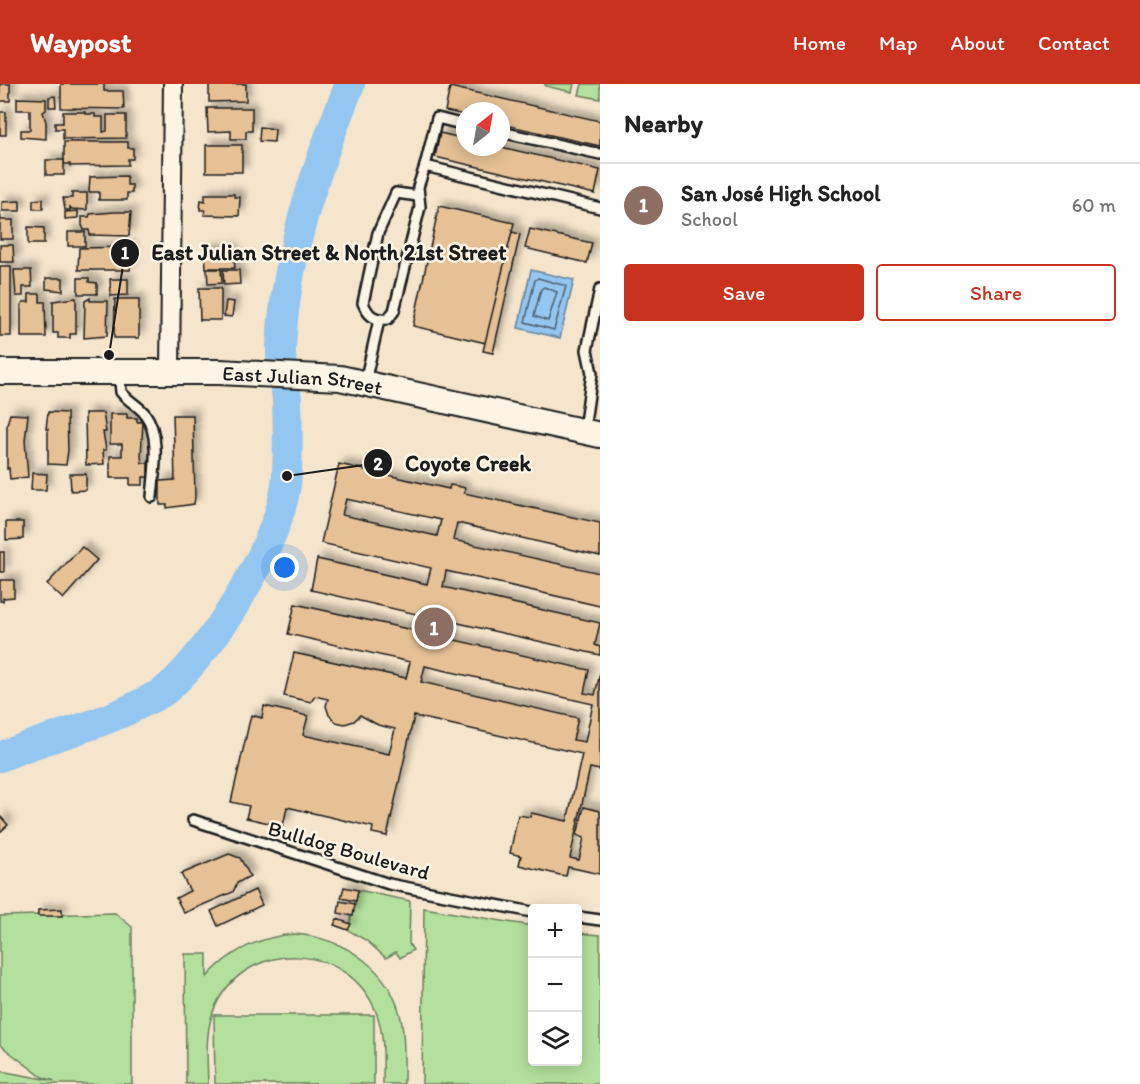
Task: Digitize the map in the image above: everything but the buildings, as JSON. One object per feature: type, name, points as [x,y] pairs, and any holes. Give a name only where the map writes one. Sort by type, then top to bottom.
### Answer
[{"type":"main road","name":"East Julian Street","points":[[0,372],[219,372],[340,378],[592,434]]},
{"type":"street","points":[[170,372],[173,84]]},
{"type":"lane","points":[[418,196],[396,193],[378,233],[363,303],[368,314],[379,320],[387,319],[394,311],[420,207],[418,196],[437,118],[456,122]]},
{"type":"lane","points":[[510,134],[600,154]]},
{"type":"lane","points":[[425,166],[600,208]]},
{"type":"lane","points":[[592,434],[592,373],[587,350],[600,289]]},
{"type":"lane","points":[[365,382],[379,320]]},
{"type":"lane","points":[[119,372],[121,392],[144,413],[151,426],[154,444],[152,497]]},
{"type":"lane","name":"Bulldog Boulevard","points":[[193,820],[389,884],[528,911]]},
{"type":"lane","points":[[582,918],[600,920]]},
{"type":"green space","points":[[545,84],[574,84],[572,92],[545,86]]},
{"type":"green space","points":[[582,84],[600,84],[600,99],[579,95]]},
{"type":"green space","points":[[358,890],[410,901],[409,944],[413,950],[400,958],[396,952],[386,958],[367,941],[348,930]]},
{"type":"green space","points":[[424,908],[528,925],[528,1066],[582,1066],[582,933],[600,935],[600,1084],[422,1084]]},
{"type":"green space","points":[[115,913],[132,927],[132,1084],[0,1084],[0,1071],[55,1081],[42,1077],[0,1045],[0,916]]},
{"type":"green space","points":[[294,934],[332,942],[349,950],[378,973],[389,988],[402,1024],[404,1084],[383,1084],[381,1029],[376,1012],[363,990],[346,973],[324,962],[301,957],[278,958],[255,965],[235,979],[219,999],[211,1019],[208,1040],[208,1084],[186,1084],[185,954],[207,954],[207,977],[226,959],[246,946],[269,938]]},
{"type":"green space","points":[[214,1015],[374,1015],[374,1084],[215,1084]]},
{"type":"water","points":[[531,270],[574,280],[560,338],[518,328]]},
{"type":"waterway","points":[[0,757],[106,720],[164,691],[186,671],[205,647],[244,589],[261,558],[283,499],[287,474],[287,401],[281,354],[289,279],[304,212],[314,180],[350,84]]},
{"type":"place","name":"East Julian Street & North 21st Street","points":[[109,355]]},
{"type":"place","name":"Coyote Creek","points":[[287,476]]},
{"type":"place","name":"San José High School","points":[[434,627]]}]
